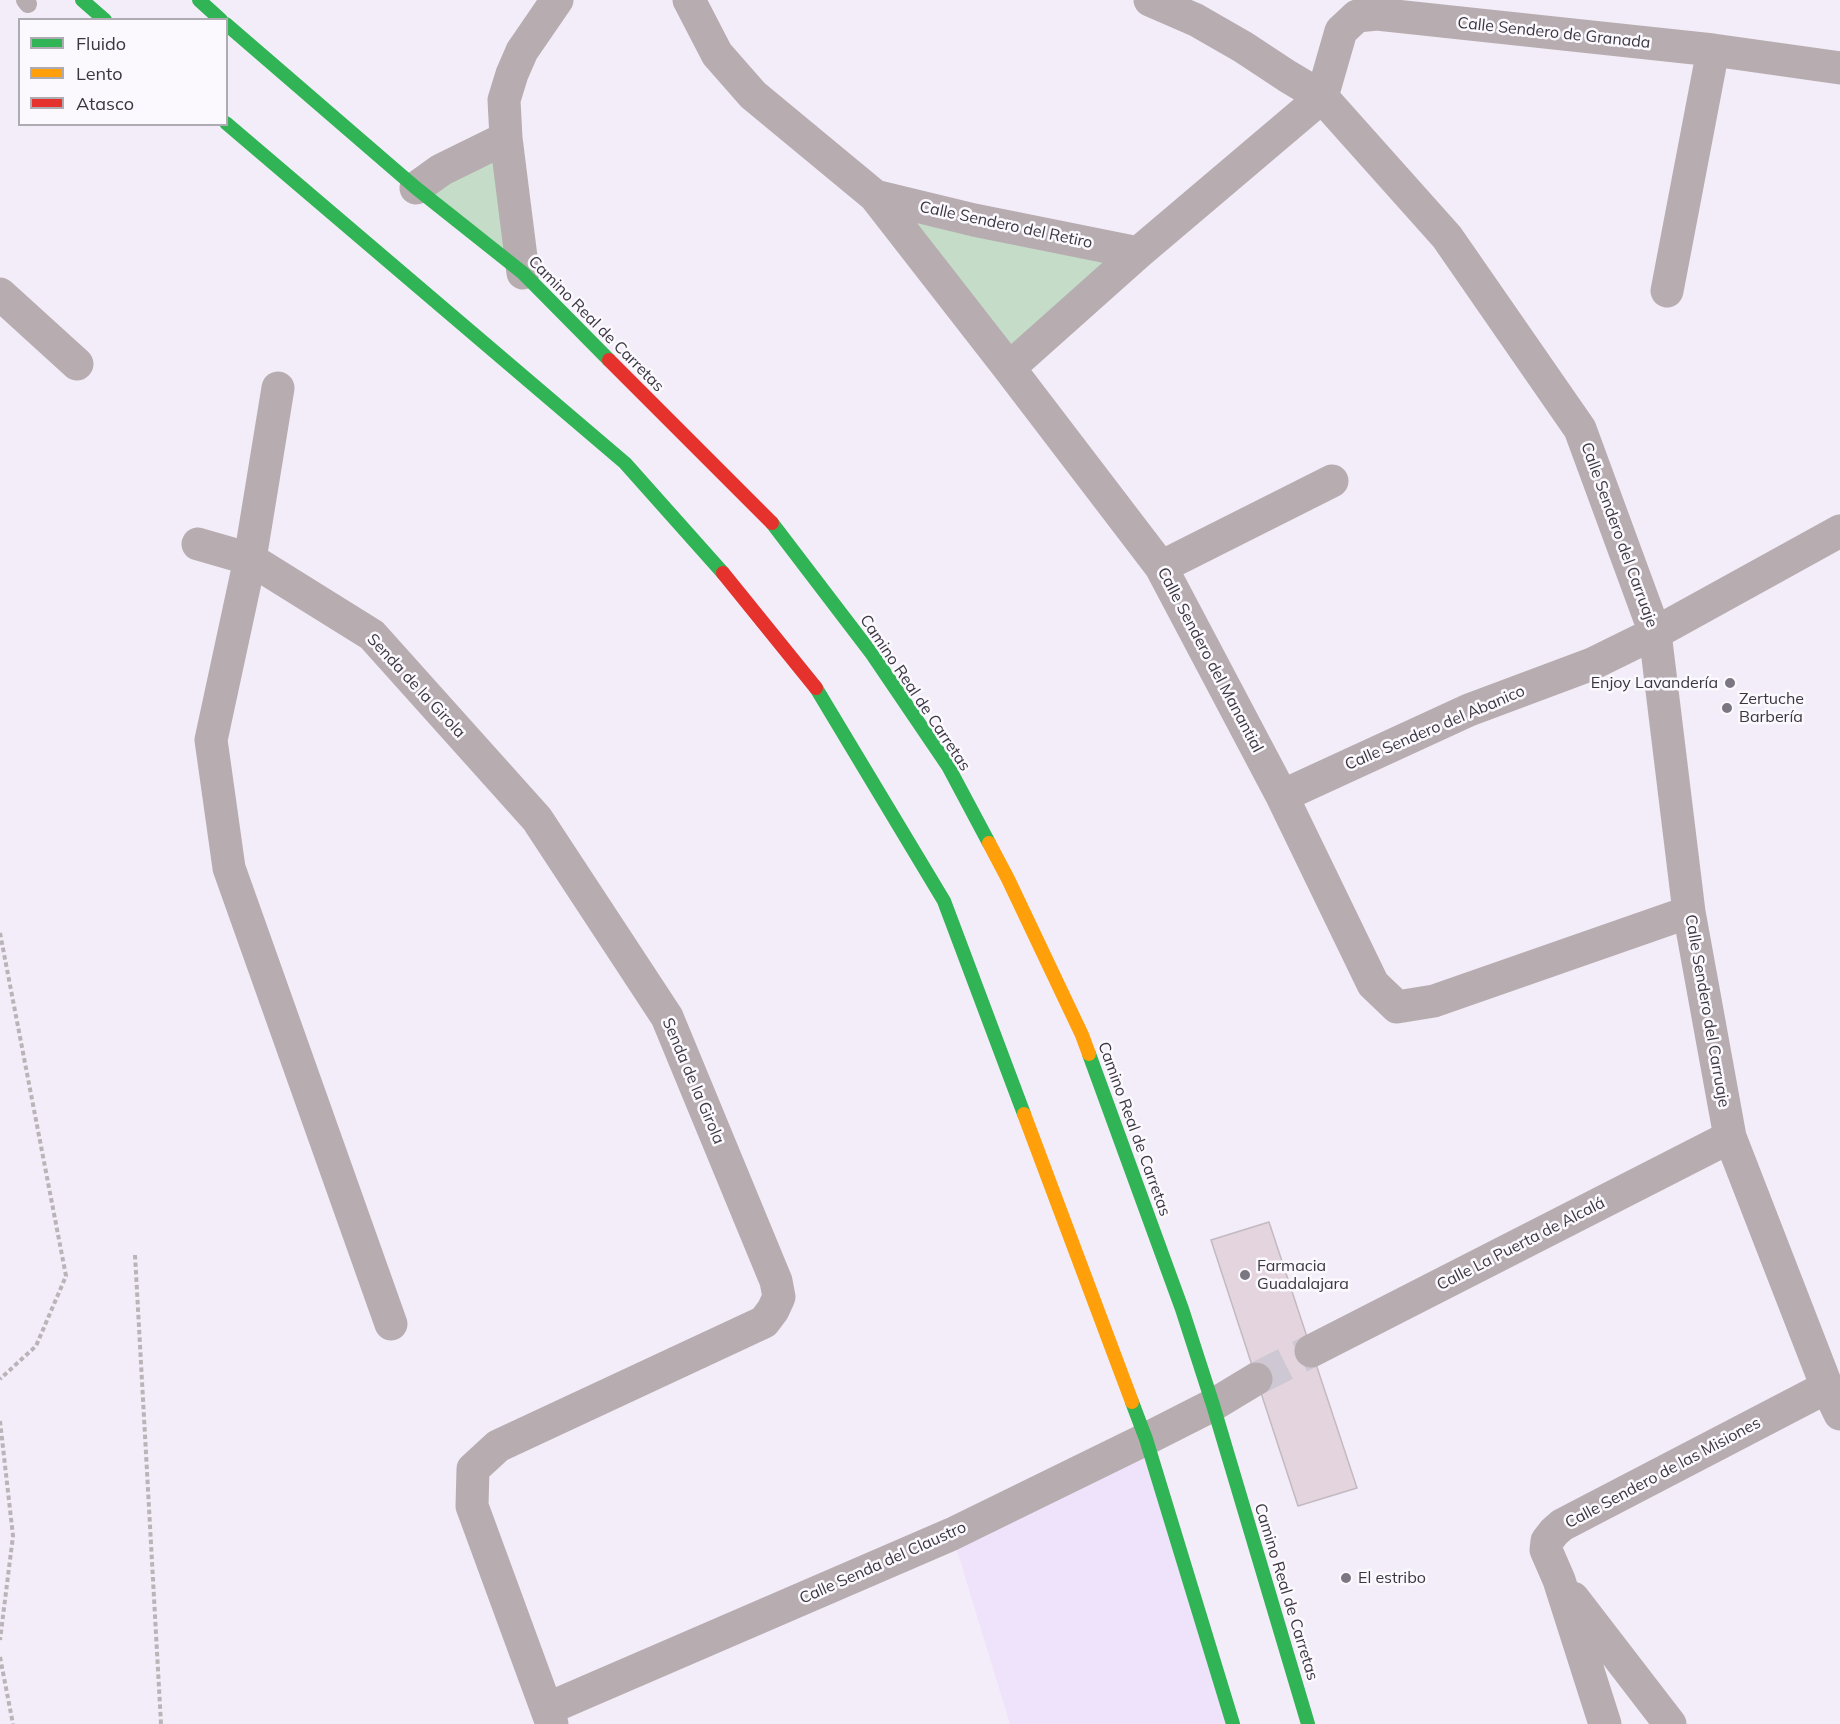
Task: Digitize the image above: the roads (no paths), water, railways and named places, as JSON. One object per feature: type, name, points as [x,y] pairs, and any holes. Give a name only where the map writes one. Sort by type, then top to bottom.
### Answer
[{"type":"street","points":[[82,0],[103,18]]},
{"type":"street","points":[[199,0],[219,18]]},
{"type":"street","points":[[523,273],[506,138],[504,100],[522,51],[557,0]]},
{"type":"street","name":"Calle Sendero del Manantial","points":[[689,0],[717,54],[753,95],[875,195],[1161,567],[1282,796],[1373,984],[1397,1007],[1434,1001],[1689,912]]},
{"type":"street","name":"Calle Sendero del Carruaje","points":[[1150,0],[1206,26],[1322,97],[1447,237],[1580,429],[1655,633],[1689,912],[1730,1137],[1834,1400]]},
{"type":"street","name":"Calle Sendero de Granada","points":[[1322,97],[1341,31],[1357,16],[1377,14],[1713,50],[1840,68]]},
{"type":"street","name":"Camino Real de Carretas","points":[[228,26],[416,188],[523,273],[777,528],[872,654],[948,766],[1008,879],[1082,1035],[1182,1310],[1213,1404],[1308,1724]]},
{"type":"street","points":[[1667,291],[1713,50]]},
{"type":"street","points":[[1009,368],[1138,253],[1322,97]]},
{"type":"street","points":[[228,125],[625,463],[724,574],[817,690],[944,901],[1146,1439],[1233,1724]]},
{"type":"street","points":[[416,188],[441,170],[506,138]]},
{"type":"street","name":"Calle Sendero del Retiro","points":[[875,195],[974,220],[1138,253]]},
{"type":"street","points":[[0,294],[77,364]]},
{"type":"street","points":[[278,388],[250,559],[211,740],[229,868],[391,1324]]},
{"type":"street","points":[[1161,567],[1332,481]]},
{"type":"street","points":[[1655,633],[1840,531]]},
{"type":"street","name":"Senda de la Girola","points":[[198,544],[250,559],[372,635],[537,819],[667,1017],[776,1281],[779,1297],[764,1322],[498,1446],[473,1469],[472,1506],[549,1717]]},
{"type":"street","name":"Calle Sendero del Abanico","points":[[1282,796],[1469,710],[1592,664],[1655,633]]},
{"type":"street","name":"Calle La Puerta de Alcalá","points":[[1311,1350],[1730,1137]]},
{"type":"street","points":[[1213,1404],[1256,1379]]},
{"type":"street","name":"Calle Sendero de las Misiones","points":[[1605,1724],[1559,1580],[1546,1550],[1547,1541],[1562,1525],[1834,1400]]},
{"type":"street","name":"Calle Senda del Claustro","points":[[549,1717],[952,1534],[1213,1404]]},
{"type":"street","points":[[1559,1580],[1670,1724]]},
{"type":"tunnel","points":[[1256,1379],[1311,1351]]},
{"type":"place","name":"Enjoy Lavandería","points":[[1730,683]]},
{"type":"place","name":"Zertuche Barbería","points":[[1727,708]]},
{"type":"place","name":"Farmacia Guadalajara","points":[[1245,1275]]},
{"type":"place","name":"El estribo","points":[[1346,1578]]}]
